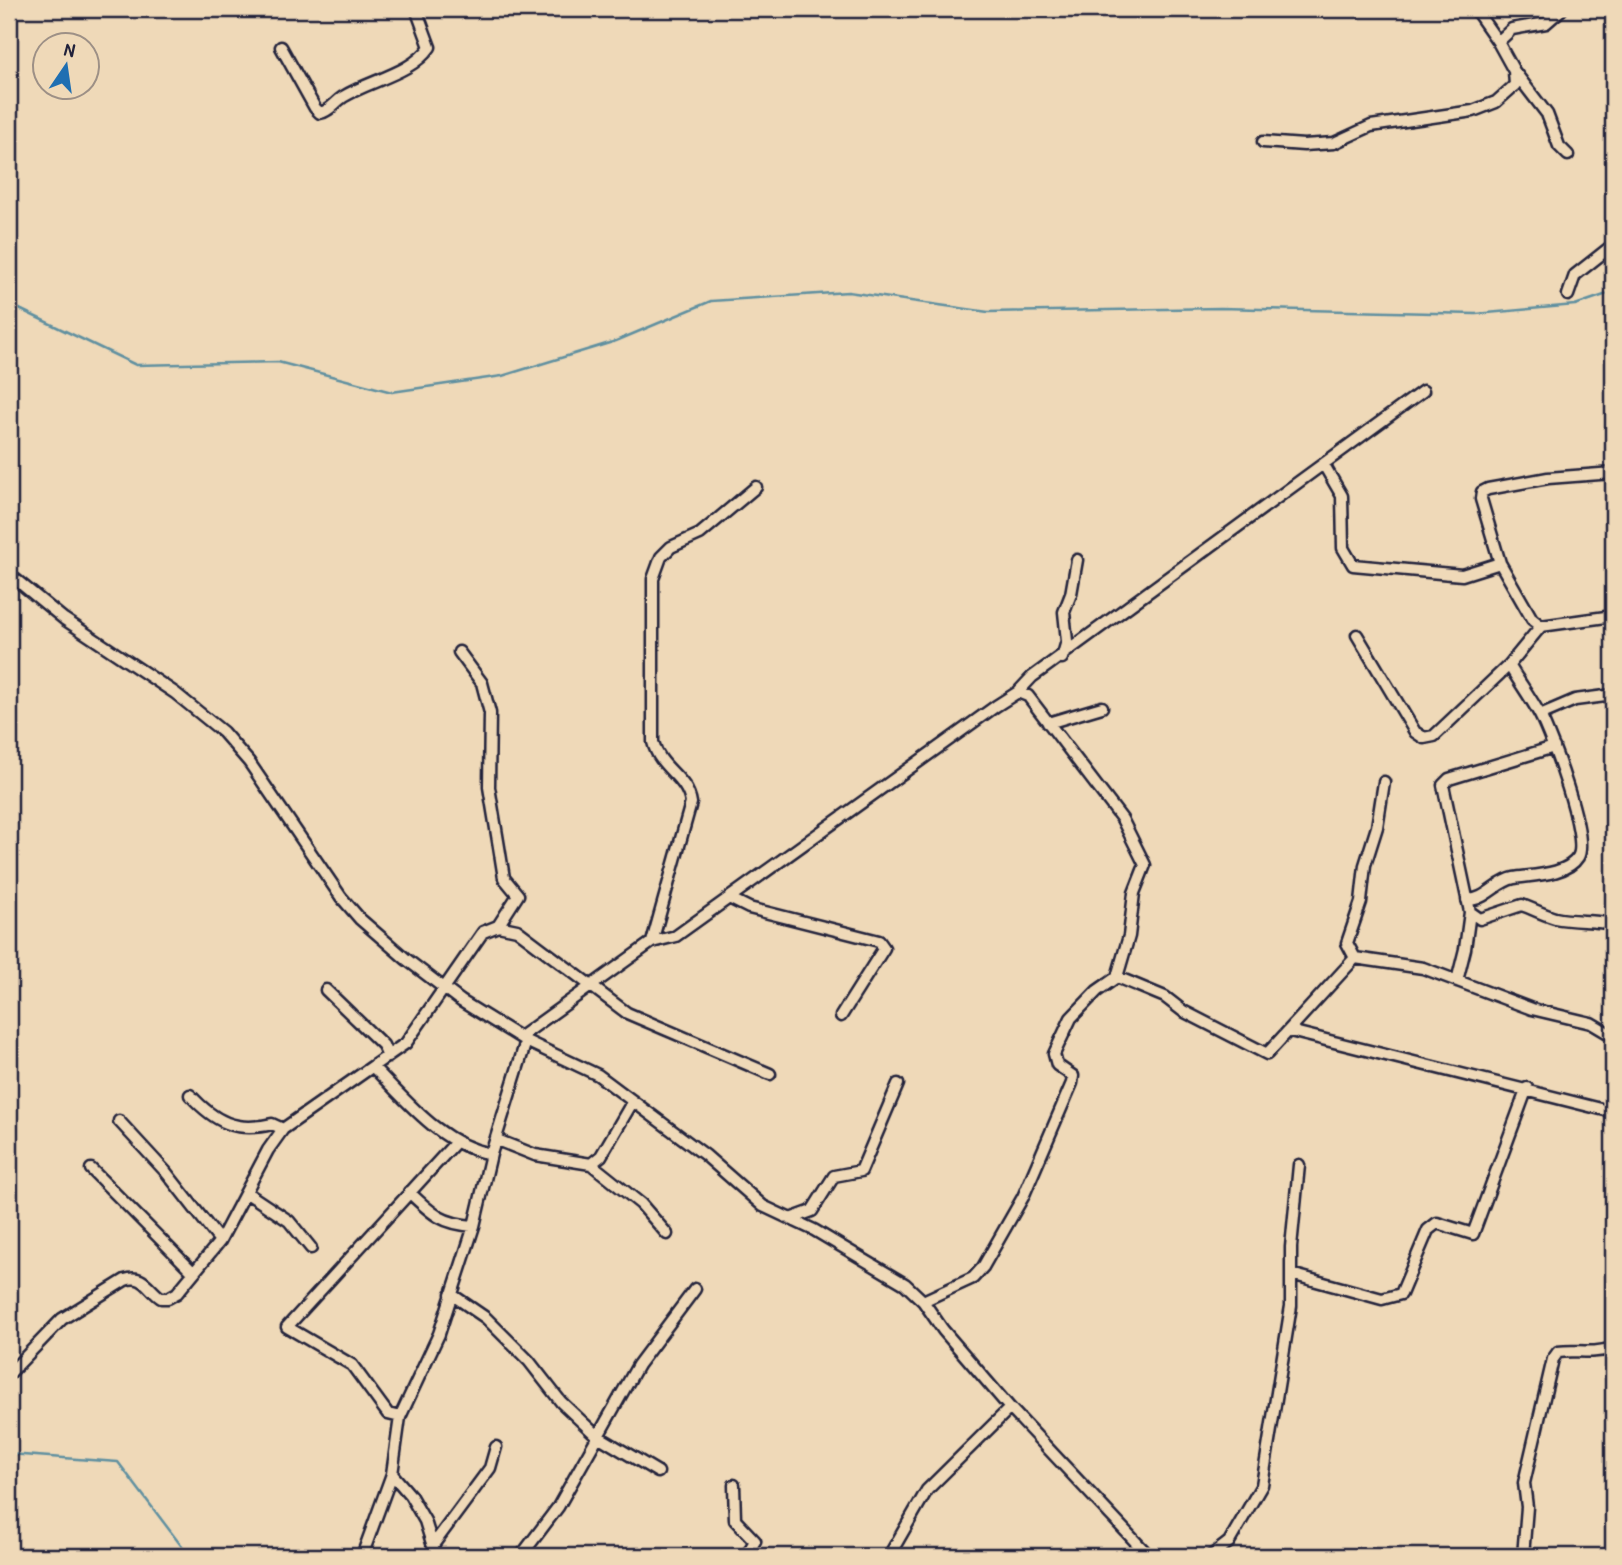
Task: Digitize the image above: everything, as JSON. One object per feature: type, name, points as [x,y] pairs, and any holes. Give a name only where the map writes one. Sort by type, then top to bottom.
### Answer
[{"type":"street","points":[[281,47],[307,97],[320,113],[327,111],[342,98],[391,76],[424,55],[430,47],[416,9]]},
{"type":"street","points":[[1475,9],[1514,71],[1547,114],[1559,146],[1568,155]]},
{"type":"street","points":[[1498,42],[1512,29],[1546,23],[1562,9]]},
{"type":"street","points":[[1263,142],[1304,145],[1334,143],[1371,126],[1474,111],[1496,102],[1515,85],[1514,71]]},
{"type":"street","points":[[1568,295],[1574,275],[1613,245]]},
{"type":"street","points":[[362,1556],[392,1474],[400,1417],[433,1347],[474,1226],[523,1039],[652,942],[676,936],[1018,692],[1032,677],[1062,658],[1423,391]]},
{"type":"street","points":[[1324,465],[1342,496],[1343,548],[1353,565],[1462,575],[1500,563]]},
{"type":"street","points":[[1541,626],[1532,619],[1500,563],[1481,499],[1482,492],[1488,488],[1548,478],[1613,473]]},
{"type":"street","points":[[652,942],[691,803],[689,788],[657,757],[653,742],[653,579],[661,557],[671,547],[700,534],[756,486]]},
{"type":"street","points":[[1062,658],[1068,641],[1064,612],[1071,594],[1077,560]]},
{"type":"street","points":[[9,574],[64,619],[175,693],[223,732],[249,762],[323,872],[360,919],[443,988],[523,1039],[598,1075],[705,1155],[763,1206],[905,1284],[923,1301],[943,1330],[1010,1408],[1149,1556]]},
{"type":"street","points":[[1357,635],[1415,732],[1424,738],[1434,736],[1509,665],[1541,626],[1613,616]]},
{"type":"street","points":[[459,652],[482,683],[490,713],[488,746],[493,811],[504,878],[518,895],[498,926]]},
{"type":"street","points":[[1467,900],[1474,900],[1507,880],[1551,873],[1577,861],[1581,852],[1580,834],[1554,747],[1541,715],[1509,665]]},
{"type":"street","points":[[923,1301],[973,1278],[983,1267],[1023,1197],[1072,1083],[1073,1076],[1053,1060],[1071,1018],[1097,991],[1117,977],[1129,936],[1134,893],[1145,865],[1122,819],[1028,696],[1018,692]]},
{"type":"street","points":[[1541,715],[1575,699],[1613,695]]},
{"type":"street","points":[[1048,723],[1102,707]]},
{"type":"street","points":[[1457,981],[1470,912],[1443,785],[1449,779],[1554,747]]},
{"type":"street","points":[[1355,958],[1347,943],[1361,902],[1365,865],[1377,827],[1384,782]]},
{"type":"street","points":[[729,898],[749,908],[879,941],[884,948],[841,1016]]},
{"type":"street","points":[[1470,912],[1480,919],[1522,905],[1553,917],[1571,920],[1587,918],[1613,924]]},
{"type":"street","points":[[9,1374],[62,1319],[125,1280],[138,1278],[157,1296],[168,1298],[177,1293],[220,1241],[268,1150],[283,1129],[343,1084],[373,1067],[406,1043],[483,932],[498,926],[517,930],[627,1013],[771,1074]]},
{"type":"street","points":[[1117,977],[1164,997],[1183,1011],[1267,1054],[1355,958]]},
{"type":"street","points":[[1355,958],[1423,968],[1532,1009],[1591,1023],[1613,1035]]},
{"type":"street","points":[[327,989],[383,1045],[388,1057]]},
{"type":"street","points":[[1290,1031],[1527,1088],[1613,1112]]},
{"type":"street","points":[[373,1067],[430,1124],[456,1142],[491,1154]]},
{"type":"street","points":[[790,1219],[812,1211],[834,1175],[861,1171],[898,1084]]},
{"type":"street","points":[[1291,1274],[1382,1299],[1401,1294],[1428,1230],[1437,1223],[1474,1234],[1527,1088]]},
{"type":"street","points":[[190,1095],[205,1111],[234,1125],[258,1129],[272,1124],[283,1129]]},
{"type":"street","points":[[591,1164],[601,1156],[633,1101]]},
{"type":"street","points":[[119,1121],[166,1172],[220,1241]]},
{"type":"street","points":[[496,1140],[535,1155],[591,1164],[640,1204],[667,1234]]},
{"type":"street","points":[[400,1417],[388,1414],[352,1365],[287,1327],[456,1142]]},
{"type":"street","points":[[1211,1556],[1229,1542],[1262,1485],[1285,1360],[1300,1165]]},
{"type":"street","points":[[91,1168],[193,1272]]},
{"type":"street","points":[[409,1192],[430,1212],[450,1224],[474,1226]]},
{"type":"street","points":[[247,1193],[289,1222],[311,1248]]},
{"type":"street","points":[[521,1556],[558,1507],[596,1434],[638,1365],[695,1289]]},
{"type":"street","points":[[451,1294],[486,1318],[529,1360],[561,1402],[596,1434],[658,1472]]},
{"type":"street","points":[[1523,1556],[1527,1507],[1524,1483],[1553,1359],[1558,1352],[1563,1351],[1584,1354],[1613,1348]]},
{"type":"street","points":[[966,1453],[1010,1408]]},
{"type":"street","points":[[889,1556],[927,1490],[1010,1408]]},
{"type":"street","points":[[433,1545],[490,1468],[496,1447]]},
{"type":"street","points":[[392,1474],[415,1503],[436,1556]]},
{"type":"street","points":[[734,1485],[736,1520],[755,1541],[746,1556]]},
{"type":"waterway","points":[[9,304],[136,365],[278,362],[392,392],[502,376],[616,341],[711,301],[848,292],[988,312],[1221,308],[1476,314],[1575,305],[1613,292]]},
{"type":"waterway","points":[[9,1454],[118,1462],[189,1556]]}]
